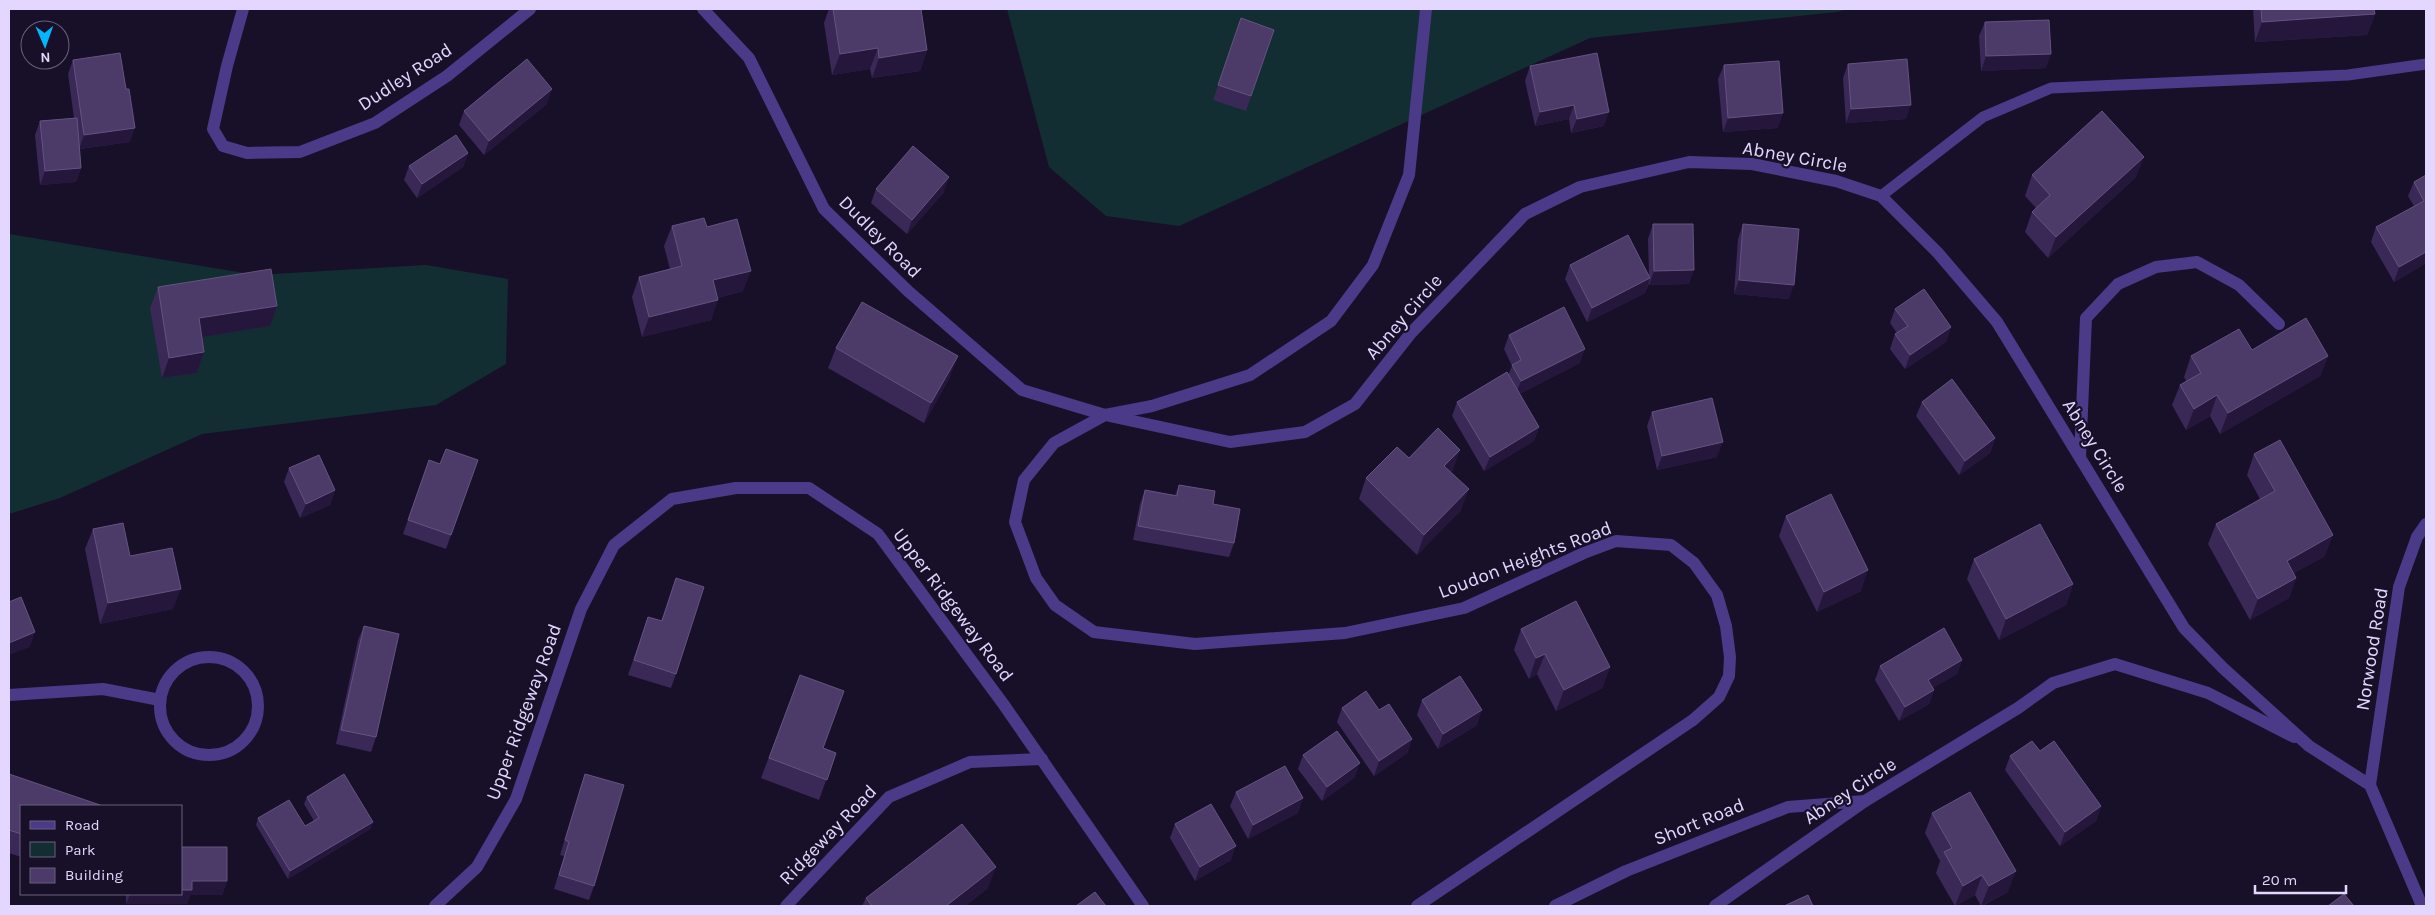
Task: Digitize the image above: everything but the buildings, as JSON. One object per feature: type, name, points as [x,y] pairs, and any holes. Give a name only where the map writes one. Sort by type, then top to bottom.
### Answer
[{"type":"street","name":"Dudley Road","points":[[243,9],[227,66],[213,129],[223,146],[247,153],[300,152],[375,123],[447,76],[530,9]]},
{"type":"street","name":"Dudley Road","points":[[704,9],[750,58],[824,209],[908,291],[1022,390],[1105,416]]},
{"type":"street","name":"Loudon Heights Road","points":[[1417,906],[1693,720],[1719,697],[1729,676],[1730,657],[1726,626],[1717,595],[1694,563],[1671,545],[1616,541],[1584,553],[1464,608],[1345,634],[1195,644],[1094,632],[1055,605],[1036,578],[1015,522],[1024,480],[1054,443],[1105,416],[1152,406],[1250,375],[1331,321],[1373,265],[1409,175],[1426,9]]},
{"type":"street","name":"Abney Circle","points":[[1105,416],[1230,442],[1305,432],[1355,404],[1411,333],[1525,214],[1580,187],[1689,162],[1752,164],[1836,181],[1881,196],[1938,253],[1997,322],[2184,628],[2223,668],[2309,746]]},
{"type":"street","points":[[2080,457],[2086,318],[2118,284],[2156,267],[2197,262],[2239,285],[2279,324]]},
{"type":"street","name":"Upper Ridgeway Road","points":[[435,906],[478,867],[516,798],[581,609],[614,545],[672,499],[736,488],[809,488],[878,534],[1042,759],[1143,906]]},
{"type":"street","name":"Norwood Road","points":[[2370,785],[2399,587],[2417,537],[2426,524]]},
{"type":"street","points":[[206,657],[223,658],[238,666],[250,678],[257,694],[258,711],[254,726],[239,744],[219,754],[203,754],[188,750],[175,742],[166,730],[160,715],[160,700],[165,683],[175,670],[189,661],[206,657]]},
{"type":"street","name":"Abney Circle","points":[[1715,906],[1865,801],[2018,708],[2053,683],[2115,664],[2208,693],[2309,746],[2370,785]]},
{"type":"street","points":[[9,695],[103,690],[160,700]]},
{"type":"street","name":"Ridgeway Road","points":[[786,906],[889,797],[970,762],[1042,759]]},
{"type":"street","points":[[2370,785],[2422,906]]},
{"type":"street","name":"Short Road","points":[[1555,906],[1626,871],[1788,807],[1865,801]]},
{"type":"lane","points":[[1881,196],[1983,117],[2051,88],[2348,75],[2426,64]]},
{"type":"green space","points":[[1007,9],[1850,9],[1590,38],[1179,226],[1106,216],[1049,167]]},
{"type":"green space","points":[[9,234],[256,275],[426,265],[508,279],[506,364],[436,405],[202,434],[60,498],[9,514]]}]
